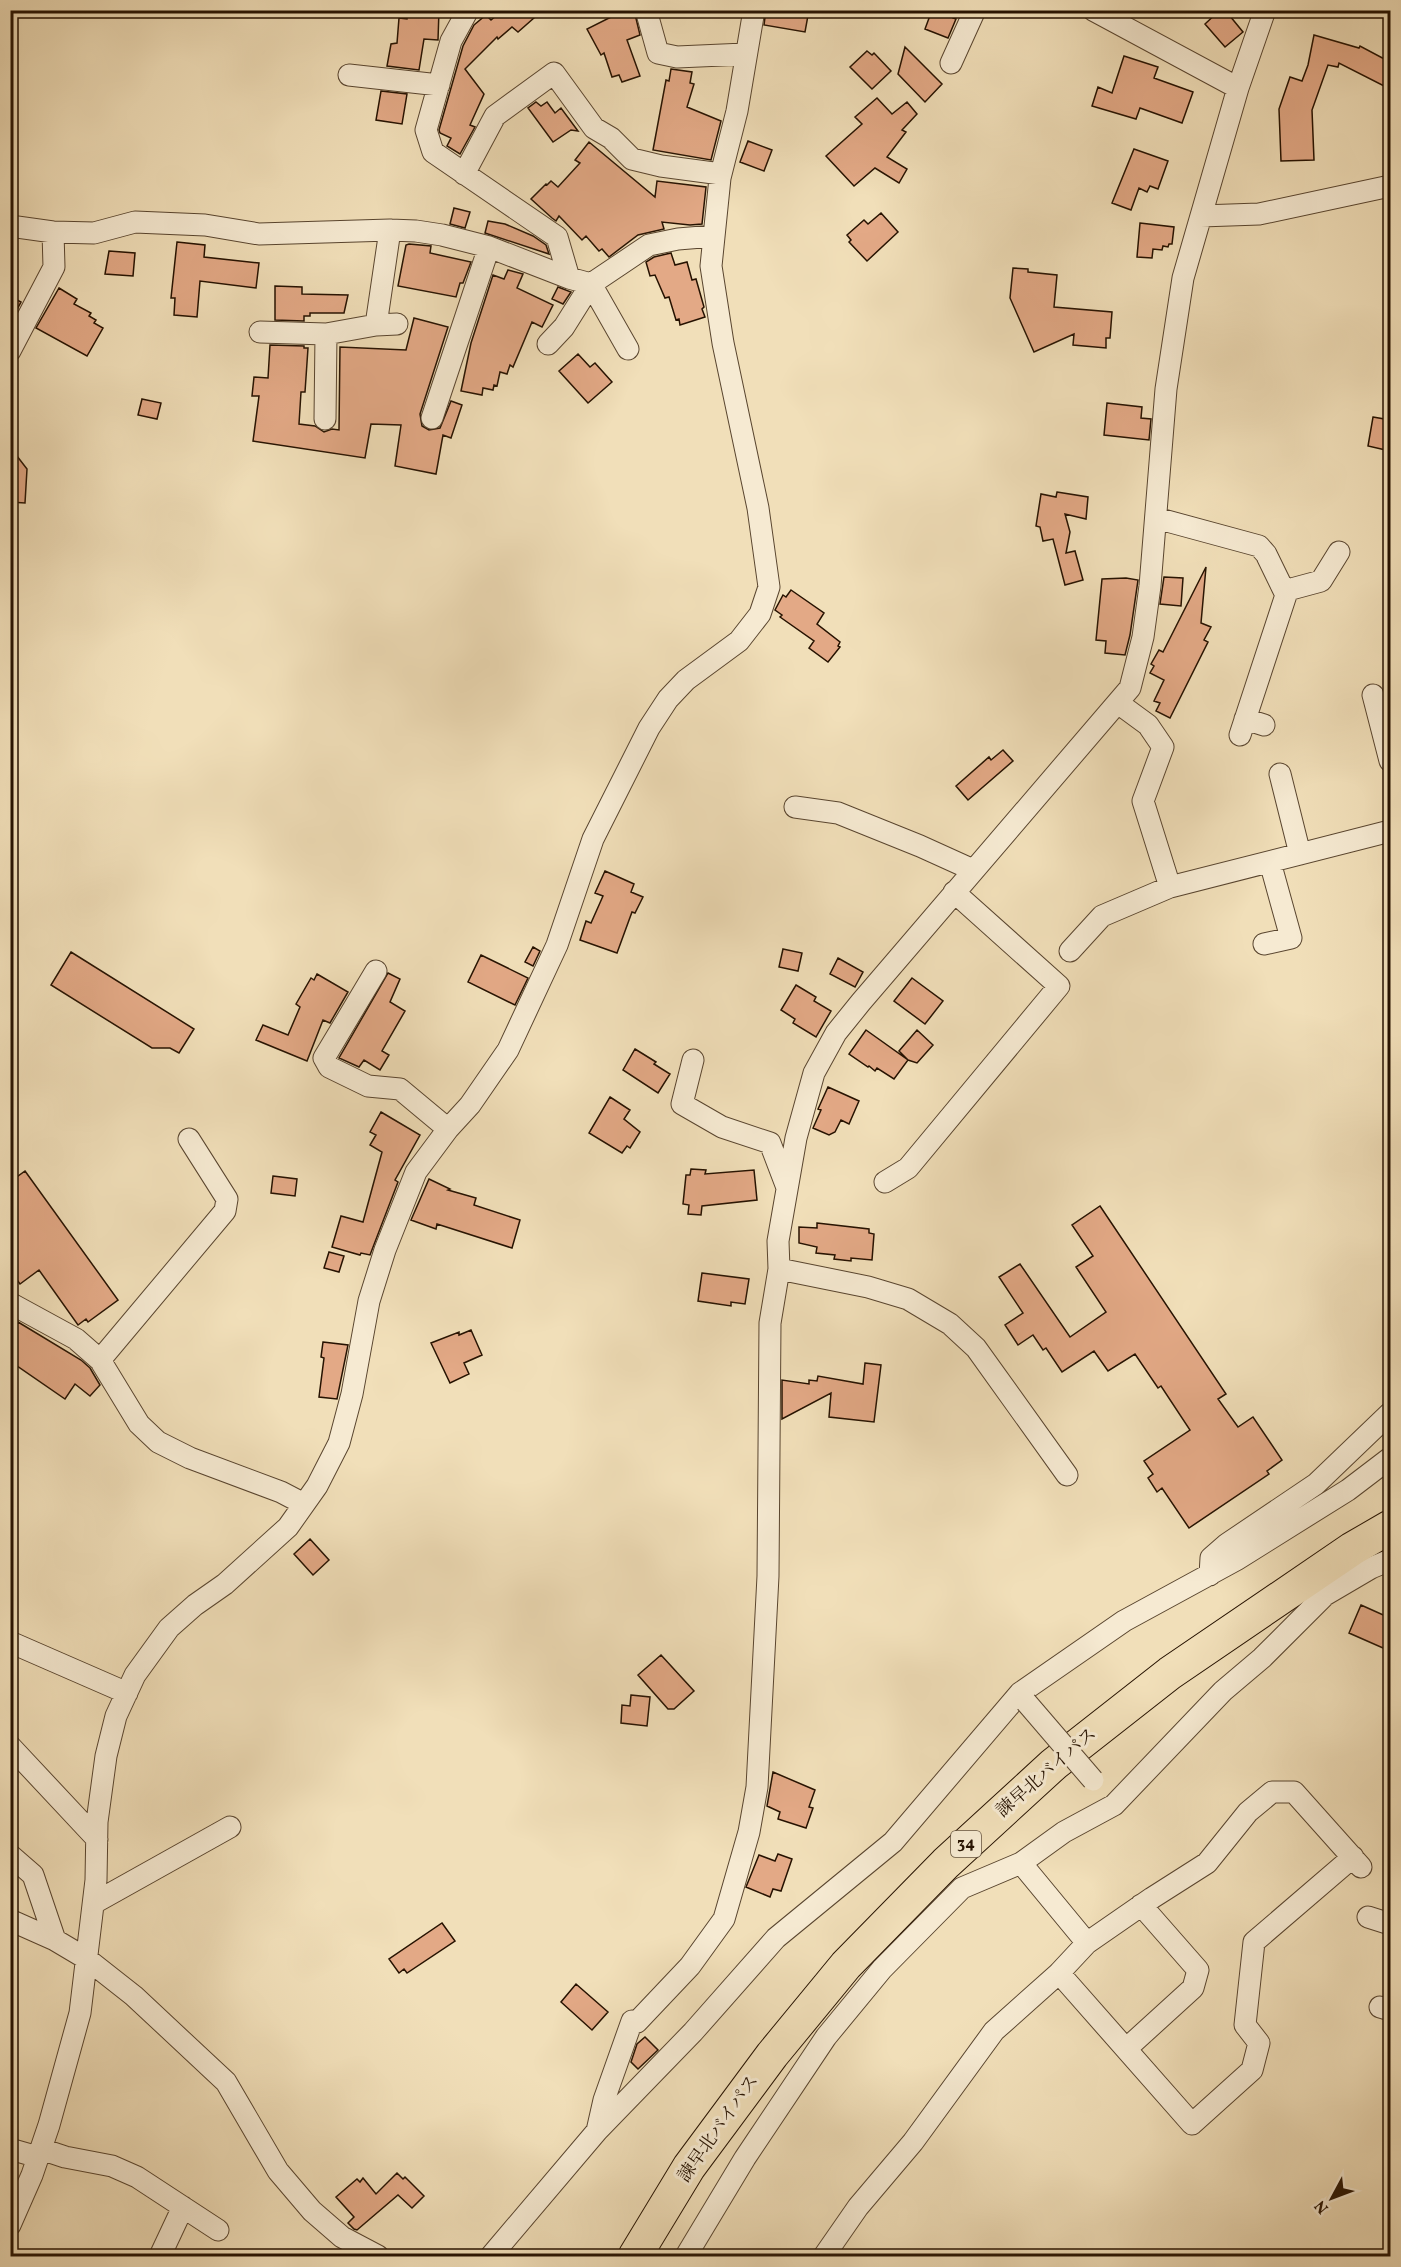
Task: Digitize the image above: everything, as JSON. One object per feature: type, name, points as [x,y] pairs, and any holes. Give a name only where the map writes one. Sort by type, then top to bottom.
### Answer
[{"type":"highway","name":"諫早北バイパス","points":[[635,2256],[689,2167],[771,2055],[846,1965],[946,1863],[1054,1764],[1170,1673],[1352,1549],[1390,1527]]},
{"type":"street","points":[[468,10],[451,41],[426,130],[433,152],[557,237],[569,278]]},
{"type":"street","points":[[646,10],[658,52],[677,57],[745,54]]},
{"type":"street","points":[[10,2225],[40,2153],[80,2013],[94,1903],[97,1822],[106,1756],[116,1716],[135,1675],[169,1629],[195,1605],[225,1584],[288,1527],[318,1486],[339,1443],[352,1394],[369,1301],[400,1208],[416,1172],[448,1129],[470,1105],[508,1050],[557,945],[593,839],[649,728],[668,699],[686,680],[739,641],[760,614],[770,588],[758,508],[714,291],[711,266],[721,174],[737,111],[754,10]]},
{"type":"street","points":[[951,63],[975,10]]},
{"type":"street","points":[[1093,10],[1238,88]]},
{"type":"street","points":[[597,2131],[604,2100],[632,2021],[637,2022],[690,1966],[724,1919],[749,1832],[756,1787],[768,1576],[770,1323],[779,1269],[778,1241],[786,1185],[814,1072],[836,1033],[1130,688],[1143,637],[1150,586],[1166,389],[1183,278],[1238,88],[1265,10]]},
{"type":"street","points":[[464,174],[495,116],[554,73],[594,128],[611,138],[632,159],[661,166],[721,174]]},
{"type":"street","points":[[350,75],[439,85]]},
{"type":"street","points":[[1201,216],[1259,214],[1390,186]]},
{"type":"street","points":[[10,226],[53,232],[94,232],[135,222],[205,225],[259,234],[390,230],[442,235],[489,247],[569,278],[591,284],[628,349]]},
{"type":"street","points":[[376,325],[390,230]]},
{"type":"street","points":[[10,351],[54,267],[53,232]]},
{"type":"street","points":[[548,344],[564,327],[591,284],[649,245],[678,239],[714,236]]},
{"type":"street","points":[[432,418],[489,247]]},
{"type":"street","points":[[260,332],[326,334],[376,325],[397,324]]},
{"type":"street","points":[[325,419],[326,334]]},
{"type":"street","points":[[1156,518],[1259,546],[1266,554],[1286,595],[1250,726]]},
{"type":"street","points":[[1284,591],[1321,581],[1339,552]]},
{"type":"street","points":[[1373,695],[1390,761]]},
{"type":"street","points":[[1118,703],[1148,725],[1163,747],[1143,801],[1170,887]]},
{"type":"street","points":[[1280,774],[1300,854]]},
{"type":"street","points":[[795,807],[838,813],[973,870]]},
{"type":"street","points":[[1070,951],[1102,916],[1170,887],[1390,831]]},
{"type":"street","points":[[1264,944],[1292,938],[1270,862]]},
{"type":"street","points":[[885,1182],[908,1168],[1059,986],[954,892]]},
{"type":"street","points":[[376,971],[324,1058],[329,1067],[368,1086],[400,1089],[448,1129]]},
{"type":"street","points":[[693,1060],[682,1104],[722,1127],[770,1143],[786,1185]]},
{"type":"street","points":[[100,1360],[225,1211],[227,1199],[189,1139]]},
{"type":"street","points":[[779,1269],[868,1287],[908,1299],[950,1324],[976,1348],[1067,1475]]},
{"type":"street","points":[[10,1303],[75,1339],[100,1360],[139,1424],[158,1442],[190,1458],[281,1492],[304,1504]]},
{"type":"street","points":[[1210,1575],[1211,1558],[1227,1544],[1316,1484],[1390,1413]]},
{"type":"street","points":[[491,2256],[597,2131],[693,2032],[776,1938],[892,1842],[1023,1698],[1124,1621],[1210,1575],[1348,1490],[1390,1458]]},
{"type":"street","points":[[686,2256],[745,2158],[826,2037],[875,1977],[962,1888],[1021,1863],[1064,1832],[1114,1805],[1223,1691],[1262,1658],[1325,1595],[1371,1568],[1390,1560]]},
{"type":"street","points":[[10,1642],[127,1693]]},
{"type":"street","points":[[1023,1698],[1114,1805]]},
{"type":"street","points":[[10,1746],[97,1839]]},
{"type":"street","points":[[824,2256],[858,2207],[913,2142],[994,2031],[1059,1973],[1087,1943],[1141,1905],[1208,1863],[1248,1812],[1272,1792],[1294,1792],[1357,1862],[1254,1942],[1245,2025],[1259,2043],[1252,2070],[1192,2124],[1059,1973]]},
{"type":"street","points":[[94,1903],[230,1827]]},
{"type":"street","points":[[10,1855],[33,1875],[55,1940]]},
{"type":"street","points":[[1021,1863],[1087,1943]]},
{"type":"street","points":[[1126,2049],[1193,1988],[1198,1970],[1141,1905]]},
{"type":"street","points":[[1368,1917],[1390,1924]]},
{"type":"street","points":[[10,1920],[55,1940],[87,1959],[134,1996],[226,2082],[278,2171],[312,2211],[342,2237],[378,2256]]},
{"type":"street","points":[[10,2149],[112,2166],[137,2177],[219,2230]]},
{"type":"street","points":[[160,2256],[183,2206]]},
{"type":"building","points":[[408,10],[439,10],[438,40],[424,39],[419,70],[387,66],[391,44],[397,43],[399,18],[407,19]]},
{"type":"building","points":[[493,10],[543,10],[518,32],[512,27],[498,39],[497,37],[465,69],[484,94],[470,125],[475,127],[460,154],[447,146],[451,138],[440,133],[439,130],[463,46],[474,25],[486,15],[491,20],[497,15]]},
{"type":"building","points":[[612,10],[634,10],[640,35],[627,40],[640,76],[622,82],[619,75],[612,77],[604,53],[601,55],[587,29],[613,16]]},
{"type":"building","points":[[766,10],[809,10],[805,32],[764,25]]},
{"type":"building","points":[[932,10],[955,10],[953,18],[956,19],[948,38],[925,29]]},
{"type":"building","points":[[1220,10],[1225,10],[1243,32],[1225,47],[1205,24]]},
{"type":"building","points":[[1314,35],[1359,48],[1360,46],[1390,62],[1390,89],[1339,63],[1338,67],[1328,65],[1312,110],[1314,160],[1281,161],[1279,109],[1290,77],[1302,81]]},
{"type":"building","points":[[905,47],[942,84],[925,102],[898,74]]},
{"type":"building","points":[[867,51],[872,55],[874,53],[891,71],[872,89],[850,67]]},
{"type":"building","points":[[1124,56],[1158,67],[1154,78],[1193,92],[1182,123],[1140,108],[1136,119],[1092,106],[1098,87],[1112,93]]},
{"type":"building","points":[[671,69],[692,72],[690,83],[694,84],[687,107],[721,121],[711,160],[653,150],[666,80],[669,81]]},
{"type":"building","points":[[381,91],[407,94],[402,124],[376,120]]},
{"type":"building","points":[[877,98],[892,114],[907,102],[917,114],[902,130],[906,132],[887,157],[907,169],[899,183],[875,168],[854,186],[826,156],[862,124],[855,117]]},
{"type":"building","points":[[536,102],[541,106],[547,102],[555,113],[561,108],[578,131],[571,130],[553,142],[528,108]]},
{"type":"building","points":[[748,141],[772,150],[764,171],[740,162]]},
{"type":"building","points":[[589,142],[655,197],[657,181],[706,187],[702,224],[662,222],[664,229],[638,235],[609,257],[602,249],[599,251],[586,236],[582,240],[559,216],[556,221],[531,199],[551,181],[558,187],[580,163],[575,160]]},
{"type":"building","points":[[1134,149],[1168,161],[1158,189],[1150,186],[1147,192],[1139,188],[1131,210],[1112,203]]},
{"type":"building","points":[[454,208],[470,212],[465,228],[450,224]]},
{"type":"building","points":[[881,213],[898,232],[867,261],[849,242],[851,240],[847,235],[864,220],[868,224]]},
{"type":"building","points":[[488,221],[505,224],[533,236],[546,245],[549,254],[485,233]]},
{"type":"building","points":[[1140,223],[1174,227],[1172,244],[1168,247],[1163,246],[1162,250],[1153,249],[1152,258],[1137,257]]},
{"type":"building","points":[[177,242],[205,245],[204,257],[259,263],[256,288],[200,281],[197,317],[174,315],[175,298],[171,298]]},
{"type":"building","points":[[406,245],[431,246],[430,253],[471,262],[463,283],[460,283],[456,297],[398,286]]},
{"type":"building","points":[[109,251],[135,253],[133,276],[105,274]]},
{"type":"building","points":[[671,253],[675,265],[687,262],[692,280],[696,279],[704,307],[702,309],[705,317],[680,325],[679,319],[676,320],[669,297],[665,298],[655,275],[650,276],[646,262],[654,257]]},
{"type":"building","points":[[1013,268],[1057,275],[1054,307],[1112,312],[1110,338],[1106,338],[1106,348],[1073,345],[1074,334],[1034,352],[1010,298]]},
{"type":"building","points":[[508,270],[523,274],[517,288],[553,305],[542,327],[532,322],[513,367],[510,365],[507,374],[500,372],[497,386],[494,385],[493,390],[483,388],[482,395],[461,391],[471,343],[493,275],[504,279]]},
{"type":"building","points":[[275,286],[302,287],[302,294],[348,295],[344,313],[310,313],[310,316],[304,316],[304,321],[275,320]]},
{"type":"building","points":[[558,287],[571,292],[563,304],[552,299]]},
{"type":"building","points":[[59,288],[77,299],[74,304],[91,313],[89,316],[96,320],[94,323],[103,328],[87,356],[36,328]]},
{"type":"building","points":[[10,296],[21,302],[14,315],[10,313]]},
{"type":"building","points":[[414,318],[448,327],[420,414],[422,426],[429,430],[440,428],[451,401],[462,405],[451,438],[443,435],[436,474],[395,466],[401,425],[371,424],[365,458],[253,441],[259,396],[252,396],[254,377],[268,378],[270,345],[308,348],[305,392],[301,392],[299,424],[315,426],[324,432],[332,429],[339,430],[340,347],[406,350]]},
{"type":"building","points":[[578,354],[590,367],[595,363],[612,382],[588,403],[559,371]]},
{"type":"building","points":[[142,399],[161,403],[157,419],[138,415]]},
{"type":"building","points":[[1107,403],[1142,407],[1141,418],[1151,419],[1149,440],[1104,435]]},
{"type":"building","points":[[1373,417],[1390,420],[1390,451],[1368,446]]},
{"type":"building","points":[[10,447],[27,469],[25,503],[10,502]]},
{"type":"building","points":[[1057,492],[1088,497],[1086,519],[1065,514],[1070,532],[1066,553],[1075,551],[1083,580],[1065,585],[1053,539],[1043,541],[1040,527],[1036,526],[1041,494],[1056,497]]},
{"type":"building","points":[[1206,567],[1201,623],[1211,627],[1204,640],[1208,642],[1170,718],[1156,711],[1160,703],[1154,701],[1164,680],[1150,673],[1154,666],[1151,664],[1159,650],[1163,652]]},
{"type":"building","points":[[1164,577],[1183,578],[1181,606],[1160,604]]},
{"type":"building","points":[[1102,579],[1138,580],[1125,655],[1105,653],[1106,641],[1096,640]]},
{"type":"building","points":[[791,590],[824,613],[817,624],[840,642],[838,646],[840,647],[828,662],[809,648],[814,641],[780,617],[782,615],[775,610],[783,595],[786,597]]},
{"type":"building","points":[[1003,750],[1013,761],[968,800],[956,786],[989,757],[991,760]]},
{"type":"building","points":[[605,871],[634,884],[631,892],[643,897],[635,913],[632,912],[617,953],[580,940],[586,921],[591,923],[603,896],[595,893]]},
{"type":"building","points":[[533,947],[540,951],[533,966],[525,962]]},
{"type":"building","points":[[783,949],[802,953],[798,971],[779,967]]},
{"type":"building","points":[[71,952],[194,1029],[179,1053],[170,1048],[152,1048],[51,985]]},
{"type":"building","points":[[481,955],[528,978],[515,1005],[468,982]]},
{"type":"building","points":[[838,958],[863,972],[855,987],[830,974]]},
{"type":"building","points":[[388,973],[400,979],[390,1002],[405,1011],[382,1051],[389,1055],[380,1070],[364,1060],[359,1067],[339,1058]]},
{"type":"building","points":[[317,974],[348,992],[330,1023],[323,1020],[307,1061],[256,1040],[263,1025],[288,1035],[300,1007],[296,1004],[311,978],[314,980]]},
{"type":"building","points":[[912,978],[943,1001],[925,1024],[894,1001]]},
{"type":"building","points":[[796,985],[816,997],[814,1001],[831,1011],[816,1037],[793,1023],[795,1019],[781,1010]]},
{"type":"building","points":[[866,1030],[908,1060],[894,1079],[877,1068],[875,1071],[849,1054]]},
{"type":"building","points":[[917,1030],[933,1045],[917,1063],[908,1060],[899,1051]]},
{"type":"building","points":[[635,1049],[670,1074],[658,1093],[623,1070]]},
{"type":"building","points":[[828,1087],[859,1101],[849,1124],[841,1120],[835,1132],[829,1135],[813,1128],[821,1110],[818,1109]]},
{"type":"building","points":[[610,1097],[630,1110],[624,1119],[640,1132],[630,1148],[627,1146],[622,1153],[589,1133]]},
{"type":"building","points":[[381,1112],[420,1135],[395,1180],[398,1182],[370,1255],[361,1253],[360,1255],[332,1247],[341,1216],[363,1222],[382,1152],[370,1145],[376,1135],[370,1132]]},
{"type":"building","points":[[691,1169],[706,1170],[705,1174],[754,1170],[757,1200],[702,1206],[701,1215],[688,1214],[689,1205],[683,1204],[686,1175],[690,1175]]},
{"type":"building","points":[[25,1171],[118,1300],[88,1322],[86,1319],[78,1325],[39,1270],[20,1284],[10,1270],[10,1182]]},
{"type":"building","points":[[273,1176],[297,1179],[295,1196],[271,1193]]},
{"type":"building","points":[[429,1179],[450,1189],[448,1190],[476,1198],[474,1205],[520,1220],[512,1248],[437,1224],[436,1229],[411,1220]]},
{"type":"building","points":[[1100,1206],[1226,1394],[1218,1399],[1238,1427],[1253,1417],[1282,1460],[1267,1471],[1269,1474],[1189,1528],[1162,1488],[1157,1492],[1148,1478],[1153,1474],[1144,1461],[1190,1430],[1161,1386],[1158,1388],[1135,1354],[1108,1371],[1094,1351],[1062,1372],[1046,1348],[1043,1350],[1033,1335],[1018,1345],[1005,1325],[1023,1313],[999,1277],[1020,1264],[1070,1337],[1106,1312],[1076,1267],[1093,1256],[1072,1225]]},
{"type":"building","points":[[817,1223],[869,1229],[869,1233],[874,1234],[872,1260],[834,1259],[835,1255],[816,1253],[817,1247],[799,1243],[799,1227],[817,1228]]},
{"type":"building","points":[[329,1252],[344,1256],[339,1272],[324,1268]]},
{"type":"building","points":[[702,1273],[749,1279],[745,1304],[731,1302],[731,1306],[698,1301]]},
{"type":"building","points":[[18,1322],[81,1360],[90,1368],[100,1385],[90,1396],[75,1384],[65,1399],[10,1361],[10,1337]]},
{"type":"building","points":[[471,1330],[482,1355],[464,1363],[469,1374],[450,1383],[431,1343],[459,1332],[459,1335]]},
{"type":"building","points":[[323,1342],[348,1345],[337,1399],[319,1397],[324,1358],[321,1357]]},
{"type":"building","points":[[865,1363],[881,1365],[874,1422],[829,1417],[831,1393],[782,1419],[782,1380],[809,1384],[809,1380],[817,1381],[818,1376],[863,1384]]},
{"type":"building","points":[[310,1539],[329,1560],[313,1575],[294,1554]]},
{"type":"building","points":[[1361,1605],[1390,1618],[1390,1632],[1383,1648],[1349,1633]]},
{"type":"building","points":[[661,1655],[694,1691],[674,1709],[668,1709],[638,1675]]},
{"type":"building","points":[[631,1695],[650,1697],[647,1726],[621,1723],[622,1705],[630,1706]]},
{"type":"building","points":[[773,1772],[815,1790],[809,1807],[813,1808],[806,1828],[778,1819],[780,1812],[767,1806]]},
{"type":"building","points":[[778,1854],[792,1859],[781,1891],[773,1889],[770,1897],[746,1887],[759,1855],[775,1861]]},
{"type":"building","points":[[442,1923],[455,1941],[407,1973],[404,1969],[399,1973],[389,1959]]},
{"type":"building","points":[[576,1984],[608,2012],[592,2030],[561,2002]]},
{"type":"building","points":[[645,2037],[658,2050],[638,2069],[631,2062],[637,2044]]},
{"type":"building","points":[[397,2173],[403,2179],[405,2177],[424,2196],[412,2208],[398,2195],[357,2230],[354,2229],[348,2223],[354,2217],[336,2197],[357,2179],[360,2182],[363,2178],[376,2194]]}]
